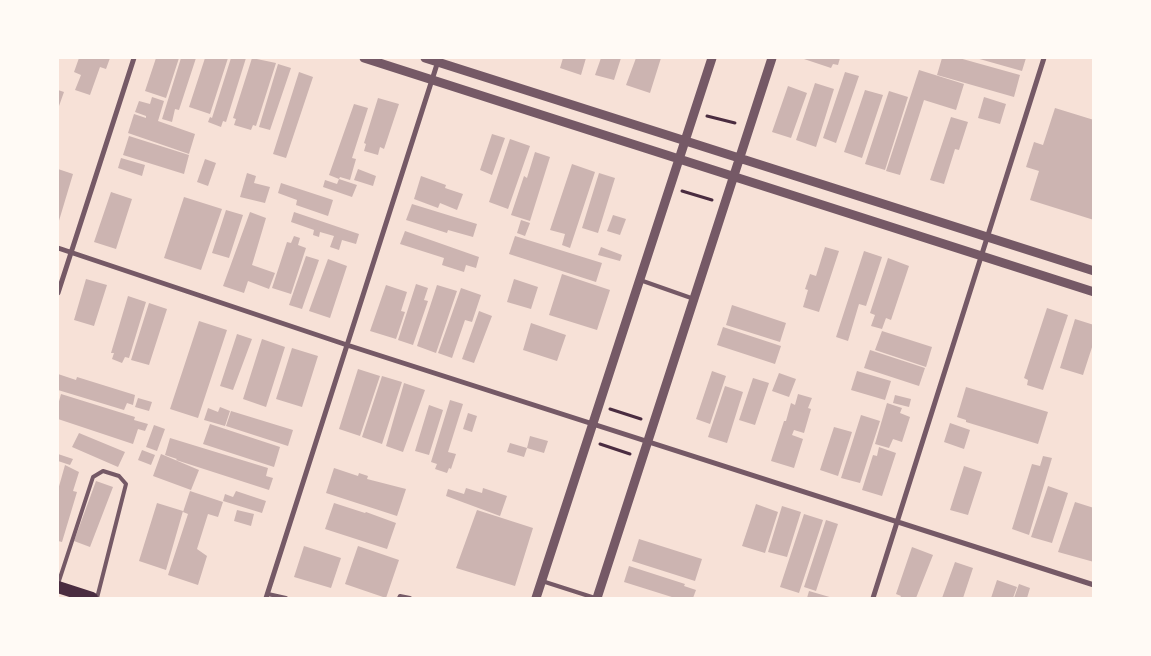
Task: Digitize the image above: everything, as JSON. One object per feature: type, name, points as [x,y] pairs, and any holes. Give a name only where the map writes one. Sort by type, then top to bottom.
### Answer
[{"type":"main road","points":[[58,587],[92,598]]},
{"type":"street","points":[[58,294],[134,58]]},
{"type":"street","points":[[364,58],[1094,292]]},
{"type":"street","points":[[425,58],[438,60],[986,239],[1094,271]]},
{"type":"street","points":[[536,598],[712,58]]},
{"type":"street","points":[[596,598],[772,58]]},
{"type":"street","points":[[873,598],[1044,58]]},
{"type":"street","points":[[267,596],[438,60]]},
{"type":"street","points":[[58,248],[347,346],[1094,585]]},
{"type":"lane","points":[[640,280],[694,300]]},
{"type":"lane","points":[[58,587],[93,476],[104,471],[119,476],[126,484],[97,598]]},
{"type":"lane","points":[[542,581],[596,598]]},
{"type":"lane","points":[[267,596],[286,598]]},
{"type":"lane","points":[[398,598],[400,596],[410,598]]},
{"type":"path","points":[[699,114],[735,123]]},
{"type":"path","points":[[675,189],[713,200]]},
{"type":"path","points":[[604,408],[641,420]]},
{"type":"path","points":[[595,442],[630,454]]},
{"type":"building","points":[[79,58],[110,58],[106,69],[100,67],[90,95],[75,90],[81,75],[74,72]]},
{"type":"building","points":[[156,58],[179,58],[166,98],[145,91]]},
{"type":"building","points":[[181,58],[196,58],[179,110],[175,109],[172,122],[162,119]]},
{"type":"building","points":[[205,58],[228,58],[210,114],[189,107]]},
{"type":"building","points":[[231,58],[246,58],[226,122],[223,121],[221,127],[208,122],[210,117],[212,118]]},
{"type":"building","points":[[252,58],[276,63],[256,126],[253,125],[251,130],[234,125],[236,119],[233,118]]},
{"type":"building","points":[[563,58],[586,58],[581,75],[560,68]]},
{"type":"building","points":[[601,58],[621,58],[614,80],[595,75]]},
{"type":"building","points":[[636,58],[661,58],[650,93],[626,85]]},
{"type":"building","points":[[801,58],[840,58],[838,65],[833,64],[831,68]]},
{"type":"building","points":[[942,58],[959,58],[1020,75],[1014,97],[937,75]]},
{"type":"building","points":[[976,58],[1026,58],[1022,71]]},
{"type":"building","points":[[278,64],[291,68],[270,130],[259,127]]},
{"type":"building","points":[[919,70],[964,84],[956,110],[924,100],[900,175],[886,171]]},
{"type":"building","points":[[299,72],[313,77],[286,158],[273,154]]},
{"type":"building","points":[[845,72],[859,76],[836,143],[823,138]]},
{"type":"building","points":[[815,83],[834,89],[816,147],[796,140]]},
{"type":"building","points":[[788,86],[807,93],[791,138],[772,132]]},
{"type":"building","points":[[58,90],[64,92],[59,106],[58,106]]},
{"type":"building","points":[[865,90],[883,95],[862,158],[844,152]]},
{"type":"building","points":[[889,91],[908,97],[885,170],[865,164]]},
{"type":"building","points":[[152,97],[164,101],[158,121],[195,134],[189,154],[128,133],[134,114],[146,118],[146,116],[135,112],[139,101],[150,104]]},
{"type":"building","points":[[984,97],[1006,104],[1000,124],[978,118]]},
{"type":"building","points":[[378,98],[399,104],[384,149],[380,147],[378,155],[364,151],[366,144],[364,143]]},
{"type":"building","points":[[354,104],[368,108],[352,158],[356,159],[350,180],[340,177],[339,179],[329,175]]},
{"type":"building","points":[[1055,108],[1094,120],[1094,220],[1030,200],[1039,171],[1026,167],[1034,142],[1043,145]]},
{"type":"building","points":[[951,117],[968,122],[959,150],[955,149],[944,184],[930,180]]},
{"type":"building","points":[[492,134],[505,138],[492,175],[480,170]]},
{"type":"building","points":[[129,136],[189,155],[184,174],[123,155]]},
{"type":"building","points":[[510,139],[530,146],[508,209],[489,202]]},
{"type":"building","points":[[535,152],[550,157],[530,221],[511,215],[524,176],[527,178]]},
{"type":"building","points":[[121,158],[145,165],[142,176],[118,168]]},
{"type":"building","points":[[205,159],[216,163],[208,186],[197,182]]},
{"type":"building","points":[[572,164],[595,172],[570,248],[562,245],[565,234],[550,230]]},
{"type":"building","points":[[58,169],[73,174],[58,224]]},
{"type":"building","points":[[358,169],[376,176],[373,186],[354,180]]},
{"type":"building","points":[[247,173],[256,176],[254,183],[270,187],[265,203],[240,197]]},
{"type":"building","points":[[599,173],[615,178],[598,233],[582,228]]},
{"type":"building","points":[[421,176],[446,185],[445,188],[463,194],[457,210],[440,203],[438,208],[414,199]]},
{"type":"building","points":[[339,179],[357,185],[352,197],[323,187],[325,180],[337,184]]},
{"type":"building","points":[[281,183],[333,200],[328,216],[296,205],[297,200],[278,193]]},
{"type":"building","points":[[111,192],[132,199],[116,249],[94,242]]},
{"type":"building","points":[[184,197],[222,209],[201,270],[164,258]]},
{"type":"building","points":[[412,204],[477,224],[473,237],[448,230],[447,233],[406,220]]},
{"type":"building","points":[[226,210],[243,215],[229,258],[212,253]]},
{"type":"building","points":[[250,212],[266,218],[252,265],[275,273],[269,289],[248,281],[244,293],[223,286]]},
{"type":"building","points":[[294,212],[359,234],[356,244],[342,240],[339,250],[330,247],[334,236],[320,232],[319,237],[313,235],[314,230],[291,222]]},
{"type":"building","points":[[613,215],[626,219],[620,235],[607,231]]},
{"type":"building","points":[[521,220],[530,223],[525,236],[517,233]]},
{"type":"building","points":[[405,231],[479,257],[476,268],[466,265],[464,272],[442,265],[444,258],[400,244]]},
{"type":"building","points":[[294,236],[300,238],[298,245],[306,248],[291,294],[272,288],[287,242],[291,243]]},
{"type":"building","points":[[515,236],[602,263],[596,282],[509,254]]},
{"type":"building","points":[[601,247],[622,255],[620,261],[598,255]]},
{"type":"building","points":[[825,247],[839,251],[819,312],[803,307],[808,290],[805,289],[810,274],[816,276]]},
{"type":"building","points":[[864,251],[882,257],[866,306],[859,304],[848,341],[836,337]]},
{"type":"building","points":[[306,256],[319,260],[302,309],[289,305]]},
{"type":"building","points":[[888,258],[909,266],[891,320],[886,318],[882,329],[871,326],[875,315],[870,313]]},
{"type":"building","points":[[328,259],[347,266],[330,318],[309,311]]},
{"type":"building","points":[[562,274],[610,290],[597,330],[549,315]]},
{"type":"building","points":[[86,279],[107,285],[94,326],[74,320]]},
{"type":"building","points":[[514,279],[538,287],[531,309],[507,302]]},
{"type":"building","points":[[416,284],[428,288],[424,300],[428,301],[413,345],[398,340]]},
{"type":"building","points":[[386,285],[407,292],[401,311],[405,312],[396,339],[370,331]]},
{"type":"building","points":[[437,285],[457,291],[436,353],[417,346]]},
{"type":"building","points":[[461,288],[481,295],[472,322],[465,320],[452,358],[438,353]]},
{"type":"building","points":[[128,296],[146,302],[129,358],[125,357],[122,363],[112,359],[114,353],[111,353]]},
{"type":"building","points":[[149,303],[167,309],[149,365],[131,360]]},
{"type":"building","points":[[732,305],[786,323],[780,342],[726,325]]},
{"type":"building","points":[[1047,308],[1068,315],[1043,390],[1027,385],[1028,380],[1024,378]]},
{"type":"building","points":[[479,311],[492,316],[474,363],[462,359]]},
{"type":"building","points":[[1075,319],[1094,325],[1094,341],[1083,375],[1060,368]]},
{"type":"building","points":[[199,321],[227,330],[198,418],[170,409]]},
{"type":"building","points":[[531,323],[566,335],[557,361],[523,350]]},
{"type":"building","points":[[723,327],[781,346],[775,364],[717,345]]},
{"type":"building","points":[[882,331],[932,347],[926,367],[875,350]]},
{"type":"building","points":[[237,334],[252,339],[233,390],[220,386]]},
{"type":"building","points":[[262,339],[285,347],[266,407],[243,399]]},
{"type":"building","points":[[292,348],[318,356],[302,407],[276,399]]},
{"type":"building","points":[[870,350],[925,368],[919,386],[864,368]]},
{"type":"building","points":[[358,369],[380,376],[360,436],[339,429]]},
{"type":"building","points":[[712,371],[726,376],[710,424],[696,419]]},
{"type":"building","points":[[857,371],[891,381],[885,400],[851,390]]},
{"type":"building","points":[[779,373],[796,379],[789,397],[772,391]]},
{"type":"building","points":[[58,374],[76,380],[77,377],[135,395],[133,405],[127,403],[124,410],[58,390]]},
{"type":"building","points":[[382,376],[402,382],[382,444],[362,437]]},
{"type":"building","points":[[753,378],[769,383],[755,425],[739,420]]},
{"type":"building","points":[[404,383],[425,390],[403,452],[386,446]]},
{"type":"building","points":[[725,386],[743,392],[727,443],[708,437]]},
{"type":"building","points":[[966,387],[1048,412],[1038,444],[966,422],[966,420],[957,417]]},
{"type":"building","points":[[61,394],[135,417],[134,420],[148,424],[145,431],[138,429],[133,444],[58,419],[58,405]]},
{"type":"building","points":[[798,394],[812,398],[808,408],[811,409],[804,433],[794,430],[792,435],[803,439],[794,468],[771,461],[791,403],[795,405]]},
{"type":"building","points":[[895,395],[911,399],[909,407],[893,403]]},
{"type":"building","points":[[138,398],[152,402],[149,411],[135,407]]},
{"type":"building","points":[[450,400],[463,404],[448,452],[456,454],[451,469],[449,468],[447,473],[435,469],[437,464],[431,462]]},
{"type":"building","points":[[887,403],[902,408],[900,413],[910,417],[902,442],[893,439],[889,448],[875,444]]},
{"type":"building","points":[[429,405],[443,410],[429,455],[415,451]]},
{"type":"building","points":[[220,407],[230,411],[225,426],[204,420],[208,408],[218,412]]},
{"type":"building","points":[[231,411],[293,430],[288,446],[226,426]]},
{"type":"building","points":[[468,413],[477,416],[472,432],[463,429]]},
{"type":"building","points":[[861,415],[880,421],[860,483],[841,478]]},
{"type":"building","points":[[950,423],[970,430],[964,449],[944,442]]},
{"type":"building","points":[[210,424],[280,447],[274,467],[203,444]]},
{"type":"building","points":[[154,425],[165,429],[157,451],[146,447]]},
{"type":"building","points":[[834,427],[852,432],[838,476],[820,470]]},
{"type":"building","points":[[79,433],[125,452],[118,467],[72,447]]},
{"type":"building","points":[[530,436],[548,441],[544,453],[527,448]]},
{"type":"building","points":[[170,438],[268,468],[266,476],[273,478],[269,490],[165,455]]},
{"type":"building","points":[[510,443],[527,448],[524,457],[507,452]]},
{"type":"building","points":[[879,447],[896,453],[882,496],[862,490],[873,455],[877,456]]},
{"type":"building","points":[[142,450],[155,455],[151,465],[138,460]]},
{"type":"building","points":[[58,454],[73,459],[70,465],[58,461]]},
{"type":"building","points":[[161,454],[199,470],[191,490],[153,476]]},
{"type":"building","points":[[1043,456],[1052,458],[1029,535],[1012,529],[1032,464],[1040,466]]},
{"type":"building","points":[[65,465],[79,472],[73,491],[77,492],[62,542],[58,541],[58,490]]},
{"type":"building","points":[[964,466],[982,472],[968,515],[950,510]]},
{"type":"building","points":[[334,468],[358,476],[359,473],[368,476],[367,479],[406,489],[397,516],[326,493]]},
{"type":"building","points":[[96,481],[113,487],[90,547],[74,541]]},
{"type":"building","points":[[1048,486],[1068,493],[1052,543],[1031,537]]},
{"type":"building","points":[[466,488],[482,493],[483,488],[507,496],[500,516],[446,496],[448,489],[464,494]]},
{"type":"building","points":[[190,491],[223,502],[218,517],[208,514],[197,549],[207,556],[198,585],[168,575],[188,514],[183,512]]},
{"type":"building","points":[[236,491],[266,501],[262,513],[223,501],[225,494],[233,497]]},
{"type":"building","points":[[1075,502],[1094,508],[1094,562],[1058,552]]},
{"type":"building","points":[[157,503],[183,511],[166,570],[139,561]]},
{"type":"building","points":[[334,503],[396,523],[387,549],[325,529]]},
{"type":"building","points":[[756,504],[778,512],[765,553],[742,546]]},
{"type":"building","points":[[782,506],[801,512],[787,557],[768,552]]},
{"type":"building","points":[[237,510],[254,514],[251,526],[234,521]]},
{"type":"building","points":[[477,510],[533,528],[515,586],[456,568]]},
{"type":"building","points":[[804,514],[823,520],[799,593],[780,587]]},
{"type":"building","points":[[826,520],[838,524],[816,591],[804,587]]},
{"type":"building","points":[[639,539],[702,559],[695,581],[632,561]]},
{"type":"building","points":[[304,546],[341,558],[331,588],[294,577]]},
{"type":"building","points":[[358,546],[399,560],[386,598],[345,584]]},
{"type":"building","points":[[912,547],[933,555],[916,598],[900,598],[901,596],[896,594]]},
{"type":"building","points":[[955,562],[973,568],[963,598],[942,598]]},
{"type":"building","points":[[629,566],[685,584],[684,586],[696,590],[693,598],[675,598],[624,582]]},
{"type":"building","points":[[997,580],[1017,587],[1013,598],[991,598]]},
{"type":"building","points":[[1019,584],[1030,588],[1027,598],[1014,598]]},
{"type":"building","points":[[809,591],[833,598],[807,598]]}]
